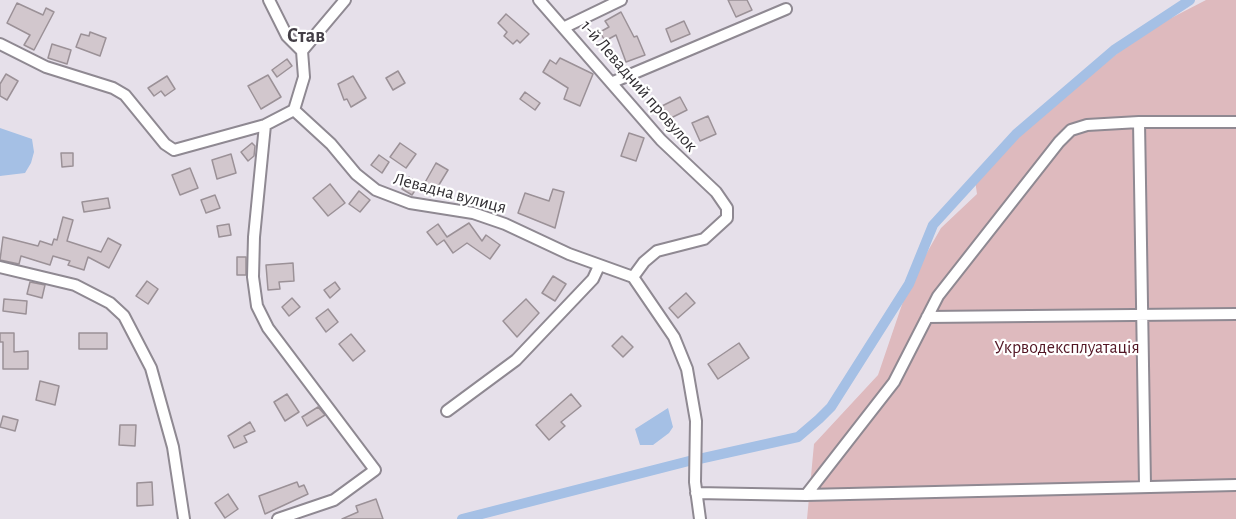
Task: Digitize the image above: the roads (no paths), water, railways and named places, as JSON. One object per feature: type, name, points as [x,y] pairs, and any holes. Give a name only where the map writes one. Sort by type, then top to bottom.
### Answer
[{"type":"street","points":[[0,44],[46,67],[113,88],[125,96],[165,144],[174,150],[265,125],[294,110],[304,77],[302,51],[287,36],[269,0]]},
{"type":"street","points":[[302,51],[335,8],[345,0]]},
{"type":"street","name":"1-й Левадний провулок","points":[[539,0],[613,82],[661,140],[716,192],[727,208],[728,218],[704,239],[657,251],[644,262],[633,277]]},
{"type":"street","points":[[565,27],[621,0]]},
{"type":"street","points":[[613,82],[786,9]]},
{"type":"street","name":"Левадна вулиця","points":[[294,110],[331,144],[356,174],[376,190],[410,203],[473,213],[505,224],[599,266],[633,277]]},
{"type":"street","points":[[806,495],[894,382],[945,287],[1059,142],[1071,130],[1087,125],[1139,122],[1236,122]]},
{"type":"street","points":[[1139,122],[1145,486]]},
{"type":"street","points":[[265,125],[254,237],[253,277],[257,306],[268,328],[375,470],[334,500],[278,519]]},
{"type":"street","points":[[447,411],[516,360],[593,279],[599,266]]},
{"type":"street","points":[[0,267],[75,285],[110,303],[124,316],[154,379],[173,447],[184,519]]},
{"type":"street","points":[[633,277],[674,337],[687,369],[696,421],[696,493],[700,519]]},
{"type":"street","points":[[927,317],[1236,314]]},
{"type":"street","points":[[696,493],[806,495],[1236,485]]},
{"type":"water","points":[[0,128],[32,139],[34,152],[25,173],[0,176]]},
{"type":"water","points":[[668,408],[673,427],[669,433],[653,445],[640,445],[635,429]]},
{"type":"waterway","points":[[699,459],[798,437],[819,419],[831,407],[909,284],[933,225],[1016,134],[1114,50],[1190,0]]},
{"type":"waterway","points":[[462,519],[689,461]]},
{"type":"district","name":"Став","points":[[306,36]]},
{"type":"park label","name":"Укрводексплуатація","points":[[1067,348]]}]
